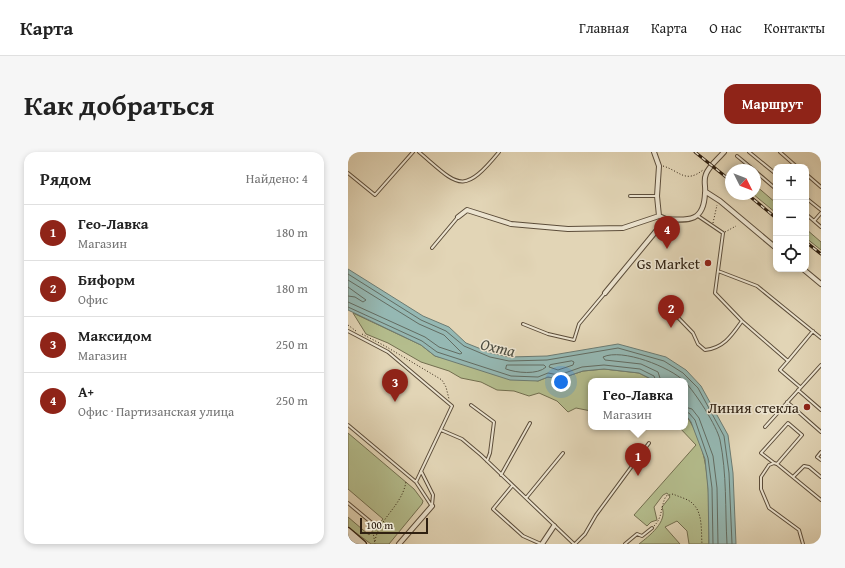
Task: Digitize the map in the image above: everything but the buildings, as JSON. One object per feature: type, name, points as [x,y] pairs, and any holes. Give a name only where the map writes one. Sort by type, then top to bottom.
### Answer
[{"type":"main road","points":[[348,531],[363,544]]},
{"type":"main road","points":[[348,537],[356,544]]},
{"type":"street","points":[[654,152],[659,166],[657,196],[658,216]]},
{"type":"street","points":[[458,217],[467,210],[511,224],[568,229],[623,228],[658,216],[666,219],[692,220],[698,216],[702,208],[706,192],[705,175],[724,152]]},
{"type":"street","points":[[706,192],[773,246]]},
{"type":"street","points":[[605,293],[666,219]]},
{"type":"street","points":[[807,272],[821,284]]},
{"type":"street","points":[[399,544],[432,506]]},
{"type":"street","points":[[542,544],[554,526]]},
{"type":"lane","points":[[348,172],[374,194],[413,152]]},
{"type":"lane","points":[[419,152],[451,179],[460,183],[471,180],[484,170],[499,152]]},
{"type":"lane","points":[[749,152],[773,172]]},
{"type":"lane","points":[[780,152],[794,164]]},
{"type":"lane","points":[[737,156],[746,164]]},
{"type":"lane","points":[[761,177],[773,187]]},
{"type":"lane","points":[[809,177],[821,187]]},
{"type":"lane","points":[[630,196],[657,196]]},
{"type":"lane","points":[[808,200],[821,211],[814,221]]},
{"type":"lane","points":[[698,216],[723,233],[715,293],[742,321],[788,361]]},
{"type":"lane","points":[[432,248],[458,217]]},
{"type":"lane","points":[[809,217],[821,227]]},
{"type":"lane","points":[[718,271],[757,286],[821,338]]},
{"type":"lane","points":[[523,324],[548,334],[574,340],[579,324],[605,293]]},
{"type":"lane","points":[[665,304],[693,332],[698,344],[705,350],[714,349],[729,340],[742,321]]},
{"type":"lane","points":[[348,331],[388,352],[452,406],[416,482]]},
{"type":"lane","points":[[800,387],[780,370],[813,331]]},
{"type":"lane","points":[[765,427],[821,364]]},
{"type":"lane","points":[[798,390],[821,410]]},
{"type":"lane","points":[[787,402],[821,432]]},
{"type":"lane","points":[[471,405],[494,422],[490,453],[487,461]]},
{"type":"lane","points":[[501,475],[530,423]]},
{"type":"lane","points":[[777,464],[802,435],[788,423],[761,452],[821,500]]},
{"type":"lane","points":[[348,425],[416,482],[432,506]]},
{"type":"lane","points":[[441,430],[462,439],[575,544],[585,534],[596,515],[649,443]]},
{"type":"lane","points":[[821,452],[817,457],[821,460]]},
{"type":"lane","points":[[526,498],[563,453]]},
{"type":"lane","points":[[774,463],[769,466],[761,477],[761,489],[769,508],[799,530],[803,544]]},
{"type":"lane","points":[[793,477],[804,466],[809,467],[821,478]]},
{"type":"lane","points":[[421,471],[433,495],[432,506]]},
{"type":"lane","points":[[512,486],[492,509],[523,536],[542,544]]},
{"type":"lane","points":[[348,503],[372,523]]},
{"type":"lane","points":[[626,544],[637,534],[642,536],[652,528]]},
{"type":"path","points":[[659,166],[664,166],[677,174],[688,177],[693,176],[706,168]]},
{"type":"path","points":[[712,225],[717,204]]},
{"type":"path","points":[[723,233],[736,226]]},
{"type":"path","points":[[348,325],[442,380],[449,395],[449,403]]},
{"type":"path","points":[[375,544],[378,529],[403,494],[406,481]]},
{"type":"path","points":[[652,528],[660,520],[661,506],[666,496],[673,494],[690,502],[697,508],[699,513],[702,544]]},
{"type":"path","points":[[372,523],[375,541]]},
{"type":"green space","points":[[761,190],[773,200],[773,211],[760,200]]},
{"type":"green space","points":[[809,232],[821,242],[821,250],[809,240]]},
{"type":"green space","points":[[353,313],[421,345],[435,356],[538,381],[548,377],[559,379],[583,371],[604,369],[639,373],[649,378],[588,378],[588,410],[576,408],[568,412],[557,401],[539,393],[529,396],[514,391],[497,390],[481,382],[461,378],[449,371],[421,362],[388,343],[366,334]]},
{"type":"green space","points":[[688,419],[694,428],[700,443],[707,476],[709,493],[709,544],[689,544],[687,531],[677,521],[665,527],[680,544],[639,544],[652,533],[660,523],[663,513],[662,507],[670,497],[667,493],[663,495],[654,507],[657,520],[651,522],[647,526],[634,515],[696,445],[682,430],[688,430]]},
{"type":"green space","points":[[348,433],[414,489],[423,501],[389,544],[371,544],[348,527],[348,517],[369,535],[383,519],[348,489]]},
{"type":"water","points":[[348,269],[423,316],[449,327],[466,343],[491,353],[509,357],[547,356],[618,344],[666,357],[686,370],[701,386],[728,435],[733,473],[736,544],[709,544],[708,489],[705,459],[691,422],[688,418],[688,378],[649,378],[639,373],[604,369],[583,371],[559,379],[548,377],[538,381],[510,380],[435,356],[421,345],[348,310]]},
{"type":"railway","points":[[695,152],[725,176]]},
{"type":"railway","points":[[754,200],[773,216]]},
{"type":"railway","points":[[809,244],[821,254]]},
{"type":"place","name":"А+","points":[[667,249]]},
{"type":"place","name":"Gs Market","points":[[708,263]]},
{"type":"place","name":"Биформ","points":[[671,328]]},
{"type":"place","name":"Максидом","points":[[395,402]]},
{"type":"place","name":"Линия стекла","points":[[807,407]]},
{"type":"place","name":"Гео-Лавка","points":[[638,476]]},
{"type":"water label","name":"Охта","points":[[498,347]]}]
